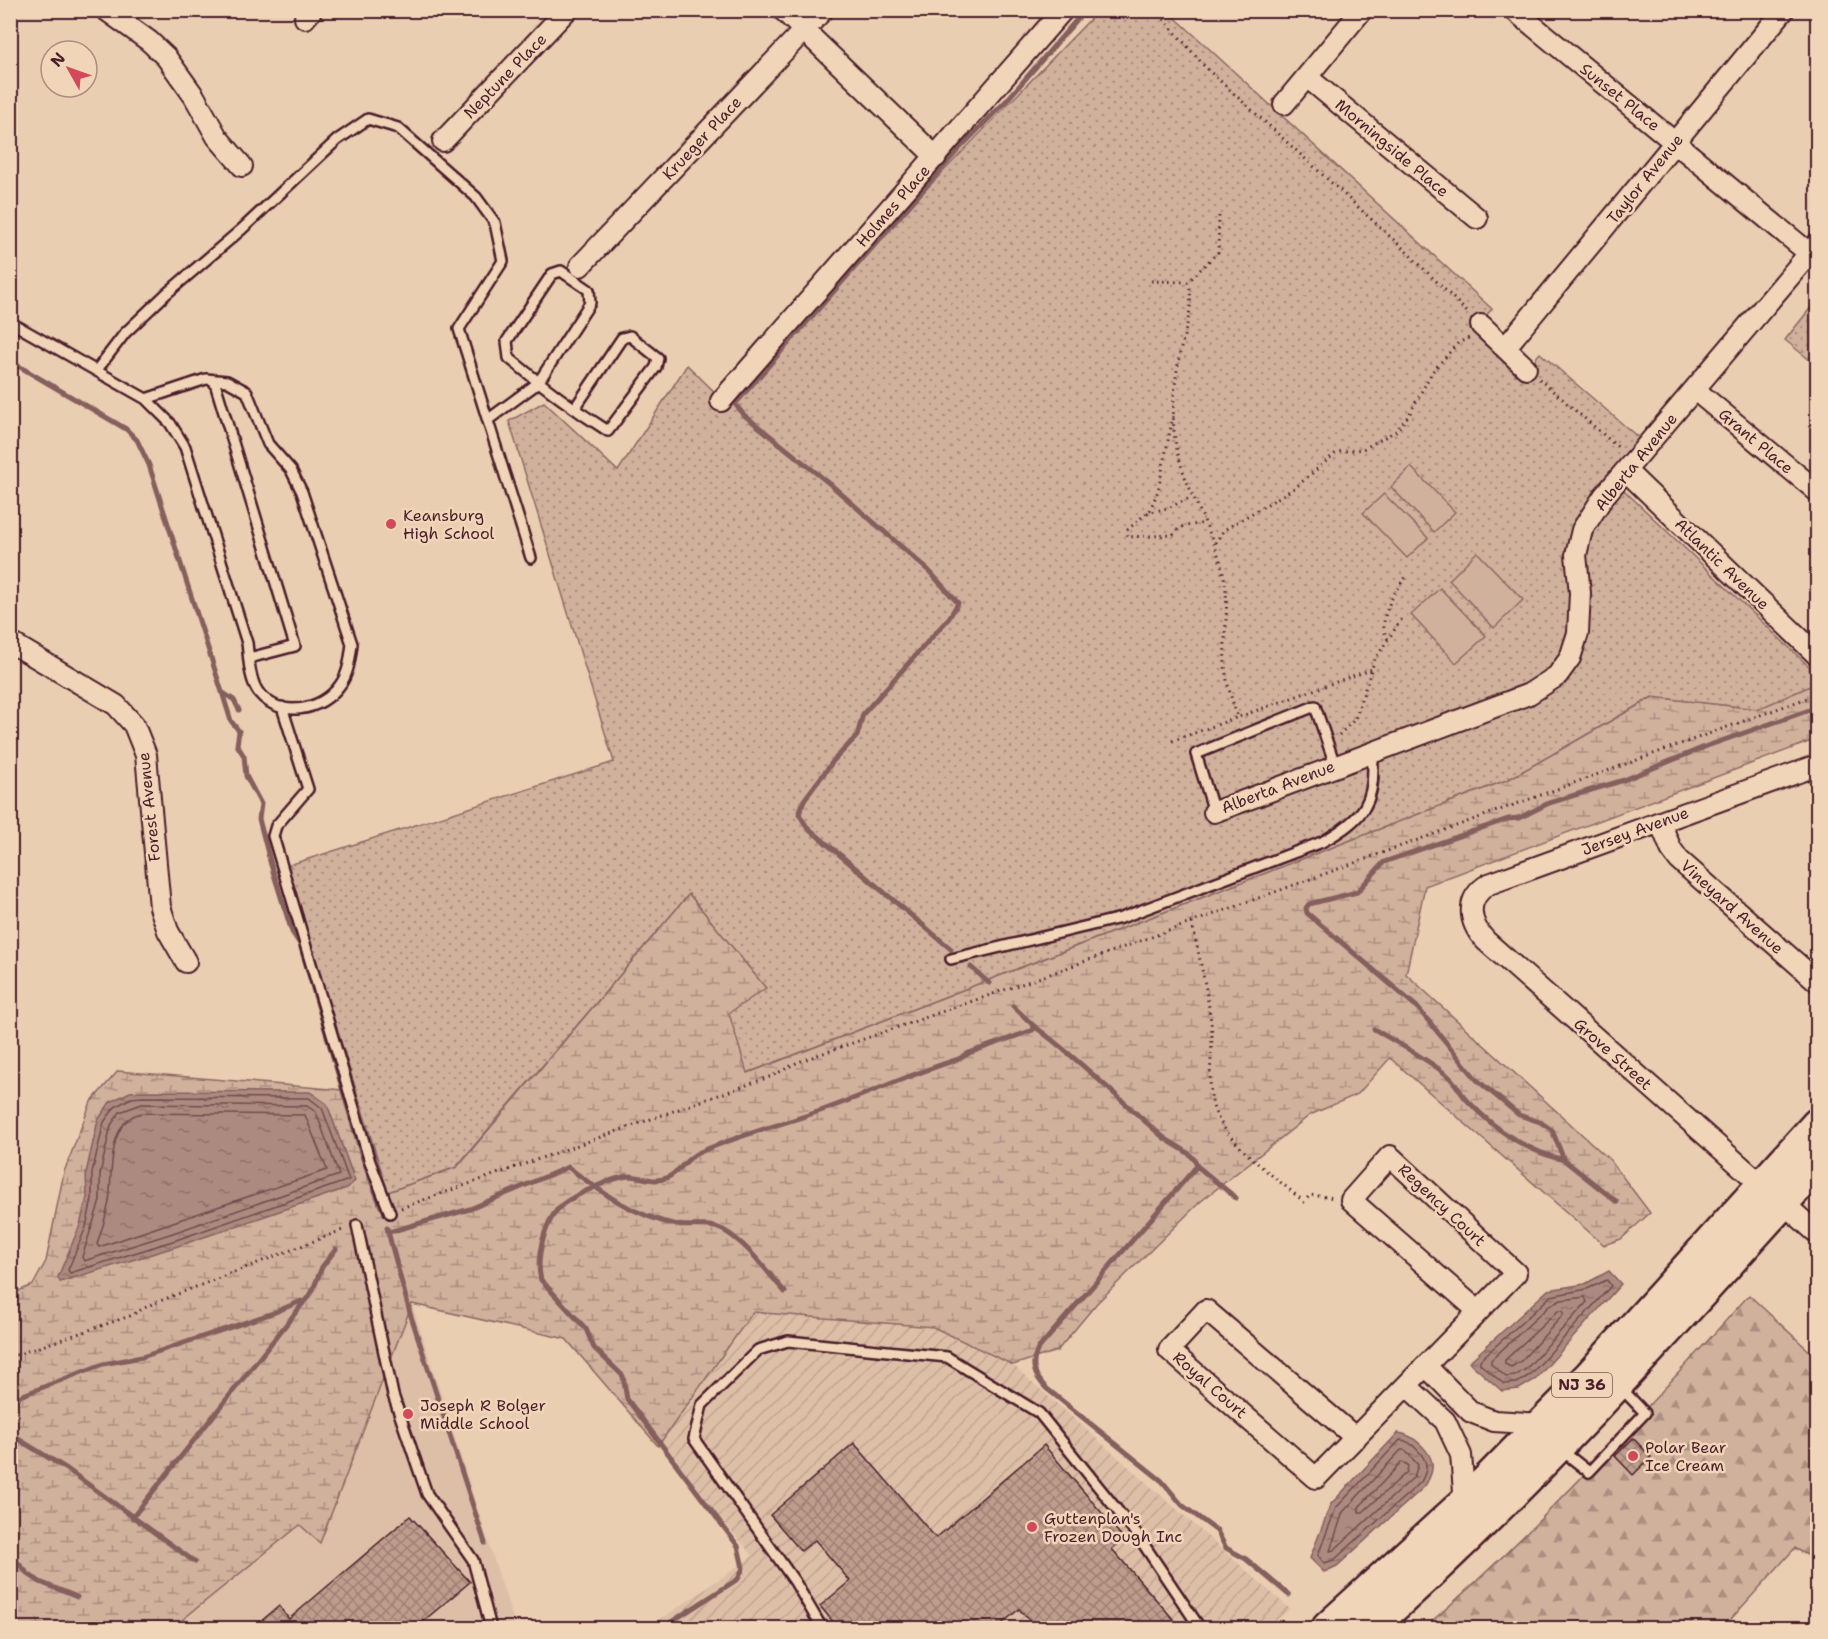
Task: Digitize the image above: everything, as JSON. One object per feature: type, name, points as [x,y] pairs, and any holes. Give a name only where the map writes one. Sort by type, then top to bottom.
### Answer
[{"type":"highway","name":"NJ 36","points":[[1329,1629],[1466,1504],[1617,1384],[1772,1194],[1818,1125]]},
{"type":"highway","name":"NJ 36","points":[[1368,1629],[1454,1550],[1551,1436],[1591,1376],[1772,1194],[1818,1162]]},
{"type":"street","points":[[105,10],[166,57],[194,96],[217,137],[242,166]]},
{"type":"street","name":"Neptune Place","points":[[443,141],[567,10]]},
{"type":"street","points":[[783,10],[936,157]]},
{"type":"street","name":"Krueger Place","points":[[580,266],[823,10]]},
{"type":"street","name":"Holmes Place","points":[[721,401],[1064,10]]},
{"type":"street","points":[[1284,104],[1362,10]]},
{"type":"street","name":"Sunset Place","points":[[1514,10],[1675,142],[1813,248]]},
{"type":"street","name":"Taylor Avenue","points":[[1505,348],[1784,10]]},
{"type":"street","name":"Morningside Place","points":[[1307,77],[1477,218]]},
{"type":"street","name":"Alberta Avenue","points":[[1215,812],[1529,694],[1557,676],[1570,658],[1578,633],[1580,593],[1576,555],[1582,530],[1604,496],[1813,248]]},
{"type":"street","points":[[1484,328],[1526,368]]},
{"type":"street","name":"Grant Place","points":[[1695,390],[1818,492]]},
{"type":"street","name":"Atlantic Avenue","points":[[1630,466],[1818,656]]},
{"type":"street","name":"Forest Avenue","points":[[10,642],[116,705],[134,725],[146,755],[160,907],[168,932],[186,962]]},
{"type":"street","name":"Jersey Avenue","points":[[1472,915],[1473,899],[1479,890],[1489,884],[1818,765]]},
{"type":"street","name":"Vineyard Avenue","points":[[1660,822],[1671,849],[1679,860],[1818,982]]},
{"type":"street","name":"Grove Street","points":[[1472,915],[1478,932],[1486,941],[1818,1234]]},
{"type":"street","name":"Regency Court","points":[[1351,1200],[1390,1156],[1516,1273],[1407,1386]]},
{"type":"street","points":[[1351,1200],[1478,1311]]},
{"type":"street","name":"Royal Court","points":[[1356,1438],[1206,1310],[1169,1350],[1316,1478],[1356,1438],[1407,1386]]},
{"type":"street","points":[[1426,1366],[1471,1412],[1494,1421],[1551,1436]]},
{"type":"street","points":[[1407,1386],[1445,1421],[1461,1455],[1466,1504]]},
{"type":"lane","points":[[96,371],[125,333],[166,294],[242,230],[337,140],[368,119],[398,128],[477,197],[495,223],[503,261],[459,329],[531,558]]},
{"type":"lane","points":[[489,419],[538,383],[590,303],[589,290],[561,272],[552,274],[507,341],[509,358],[538,383],[574,408],[608,431],[656,367],[658,358],[630,336],[622,338],[574,408]]},
{"type":"lane","points":[[10,322],[146,399],[170,423],[185,447],[247,643],[252,676],[259,692],[282,707],[311,707],[330,696],[341,684],[349,666],[352,644],[302,492],[291,470],[268,444],[247,392],[227,381],[206,379],[146,399]]},
{"type":"lane","points":[[214,380],[295,646],[249,658]]},
{"type":"lane","points":[[1215,812],[1196,754],[1315,706],[1335,765]]},
{"type":"lane","points":[[282,707],[308,789],[276,826],[273,836],[370,1162],[390,1212]]},
{"type":"lane","points":[[951,959],[1121,918],[1322,842],[1351,822],[1366,805],[1375,778],[1372,752]]},
{"type":"lane","points":[[357,1225],[393,1395],[427,1494],[473,1560],[491,1629]]},
{"type":"lane","points":[[822,1629],[795,1582],[694,1438],[702,1405],[758,1350],[788,1341],[947,1357],[1040,1413],[1138,1536],[1200,1629]]},
{"type":"path","points":[[1156,10],[1206,68],[1406,251],[1484,328],[1458,343],[1432,372],[1409,415],[1396,431],[1363,448],[1337,452],[1296,487],[1224,530],[1215,543]]},
{"type":"path","points":[[1151,281],[1188,282],[1218,252],[1219,215]]},
{"type":"path","points":[[1188,282],[1192,292],[1191,307],[1179,357],[1174,432],[1192,496],[1215,543],[1225,580],[1225,664],[1228,690],[1238,718]]},
{"type":"path","points":[[1526,368],[1630,466]]},
{"type":"path","points":[[1174,411],[1158,490],[1146,513],[1127,530],[1128,537],[1173,535],[1180,527],[1206,523]]},
{"type":"path","points":[[1146,513],[1168,508],[1192,496]]},
{"type":"path","points":[[1388,639],[1384,634],[1388,605],[1400,583],[1408,575]]},
{"type":"path","points":[[1328,743],[1347,730],[1355,719],[1372,669],[1403,617]]},
{"type":"path","points":[[1172,741],[1372,669]]},
{"type":"path","points":[[390,1212],[772,1076],[798,1062],[1192,923],[1818,694]]},
{"type":"path","points":[[1192,923],[1212,1025],[1212,1091],[1214,1109],[1218,1119],[1256,1160],[1304,1202],[1310,1195],[1351,1200]]},
{"type":"path","points":[[10,1357],[130,1316],[152,1304],[357,1225]]},
{"type":"shaded area","name":"Joseph R Bolger Middle School","points":[[412,1304],[516,1628],[172,1628],[300,1525],[320,1542]]},
{"type":"shaded area","points":[[753,1312],[933,1327],[1013,1365],[1290,1609],[1267,1628],[656,1628],[658,1621],[753,1556],[658,1446]]},
{"type":"green space","points":[[1098,11],[1168,11],[1492,309],[1473,330],[1521,375],[1540,353],[1639,438],[1609,476],[1817,674],[1817,683],[1758,709],[1652,697],[1509,779],[747,1073],[729,1013],[766,988],[689,894],[456,1167],[388,1192],[286,866],[614,762],[509,421],[544,402],[618,471],[687,365],[723,400]]},
{"type":"green space","points":[[1817,300],[1817,366],[1785,340]]},
{"type":"green space","points":[[1411,467],[1455,512],[1434,532],[1391,487]]},
{"type":"green space","points":[[1384,494],[1428,538],[1407,558],[1363,513]]},
{"type":"green space","points":[[1477,552],[1523,600],[1494,628],[1449,580]]},
{"type":"green space","points":[[1440,588],[1486,636],[1456,663],[1411,615]]},
{"type":"green space","points":[[1817,683],[1817,739],[1425,886],[1406,974],[1610,1160],[1650,1213],[1621,1239],[1604,1245],[1390,1058],[1358,1094],[1310,1115],[1200,1202],[1097,1303],[1057,1351],[1013,1365],[933,1327],[753,1312],[658,1446],[566,1339],[412,1304],[320,1543],[300,1525],[172,1628],[11,1628],[11,1294],[33,1285],[46,1261],[64,1172],[91,1102],[118,1071],[355,1091],[388,1192],[457,1167],[689,894],[766,988],[748,1073],[1509,779],[1653,697],[1758,709]]},
{"type":"green space","points":[[1749,1295],[1817,1358],[1817,1561],[1795,1548],[1723,1628],[1424,1628],[1510,1550],[1592,1467]]},
{"type":"water","points":[[130,1092],[310,1092],[327,1104],[355,1181],[347,1188],[178,1246],[60,1282],[58,1277],[80,1225],[87,1198],[86,1173],[98,1120],[110,1102]]},
{"type":"water","points":[[1609,1271],[1621,1284],[1536,1379],[1519,1389],[1502,1391],[1469,1362],[1548,1290],[1585,1284]]},
{"type":"water","points":[[1398,1433],[1416,1441],[1430,1456],[1432,1471],[1429,1480],[1337,1566],[1324,1572],[1310,1558],[1331,1504]]},
{"type":"building","name":"Polar Bear Ice Cream","points":[[1633,1438],[1651,1457],[1633,1475],[1615,1456]]},
{"type":"building","name":"Guttenplan's Frozen Dough Inc","points":[[854,1443],[936,1538],[1044,1445],[1124,1539],[1112,1549],[1181,1628],[1036,1628],[1019,1609],[997,1628],[844,1628],[838,1622],[835,1624],[820,1606],[850,1581],[815,1540],[801,1551],[770,1515]]},
{"type":"building","points":[[410,1516],[470,1582],[415,1628],[253,1628],[279,1606],[289,1619]]},
{"type":"waterway","points":[[951,949],[807,827],[799,814],[804,800],[834,760],[857,736],[863,714],[949,618],[958,603],[929,571],[830,484],[744,415],[735,404],[958,150],[1007,100],[1080,16]]},
{"type":"waterway","points":[[10,361],[126,429],[137,440],[149,465],[222,692],[234,700],[239,710]]},
{"type":"waterway","points":[[222,692],[231,721],[239,731],[237,745],[244,756],[246,776],[261,804],[259,819],[271,865],[292,932],[300,944],[362,1156],[381,1207]]},
{"type":"waterway","points":[[1617,1202],[1564,1160],[1552,1130],[1540,1122],[1519,1115],[1477,1080],[1417,1007],[1307,913],[1306,908],[1309,904],[1357,892],[1384,862],[1508,819],[1519,818],[1549,803],[1624,780],[1707,746],[1818,707]]},
{"type":"waterway","points":[[971,967],[989,983]]},
{"type":"waterway","points":[[665,1628],[738,1579],[743,1568],[738,1546],[627,1399],[623,1376],[594,1348],[586,1329],[541,1280],[539,1261],[543,1239],[551,1219],[563,1204],[606,1182],[630,1176],[653,1180],[666,1178],[698,1153],[744,1135],[823,1110],[1033,1030],[1034,1026],[1013,1006]]},
{"type":"waterway","points":[[1034,1026],[1084,1066],[1163,1137],[1188,1153],[1197,1166],[1038,1349],[1034,1360],[1034,1370],[1046,1388],[1162,1481],[1182,1505],[1217,1531],[1226,1548],[1246,1559],[1289,1595]]},
{"type":"waterway","points":[[1374,1029],[1440,1069],[1454,1082],[1468,1101],[1500,1130],[1524,1145],[1564,1160]]},
{"type":"waterway","points":[[1197,1166],[1236,1198]]},
{"type":"waterway","points":[[389,1232],[470,1209],[568,1167],[606,1194],[647,1216],[677,1225],[712,1226],[723,1230],[740,1242],[785,1292]]},
{"type":"waterway","points":[[387,1228],[410,1313],[485,1543]]},
{"type":"waterway","points":[[132,1518],[312,1292],[322,1267],[336,1249]]},
{"type":"waterway","points":[[10,1400],[103,1364],[142,1357],[273,1313],[301,1301]]},
{"type":"waterway","points":[[10,1434],[67,1469],[195,1562]]},
{"type":"waterway","points":[[10,1554],[28,1574],[40,1582],[77,1597]]},
{"type":"place","name":"Keansburg High School","points":[[391,524]]},
{"type":"place","name":"Joseph R Bolger Middle School","points":[[408,1414]]},
{"type":"place","name":"Polar Bear Ice Cream","points":[[1633,1456]]},
{"type":"place","name":"Guttenplan's Frozen Dough Inc","points":[[1032,1527]]}]
